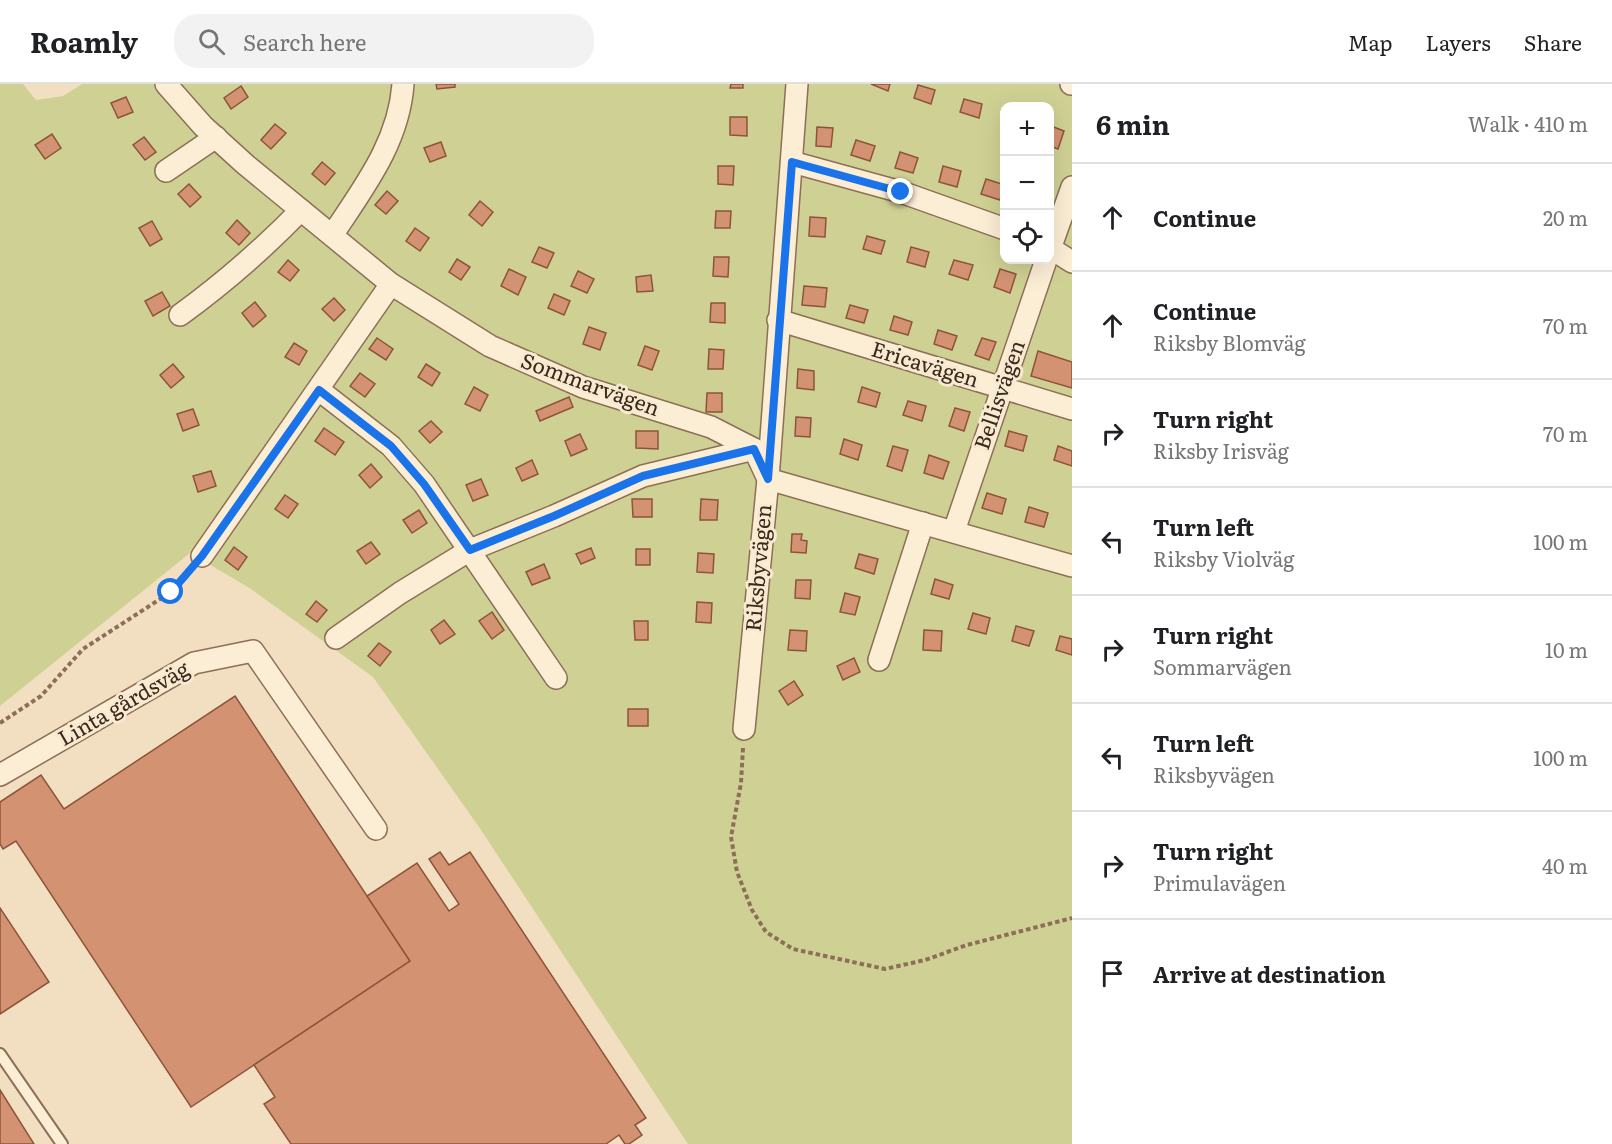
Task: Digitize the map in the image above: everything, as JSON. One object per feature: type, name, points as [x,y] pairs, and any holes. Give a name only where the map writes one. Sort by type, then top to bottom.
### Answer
[{"type":"street","name":"Sommarvägen","points":[[166,84],[216,137],[391,284],[490,346],[583,387],[711,428],[754,449]]},
{"type":"street","points":[[333,234],[385,153],[398,118],[403,84]]},
{"type":"street","name":"Riksbyvägen","points":[[744,729],[768,479],[797,84]]},
{"type":"street","points":[[166,171],[216,137]]},
{"type":"street","points":[[792,162],[901,192],[1000,227]]},
{"type":"street","points":[[1054,238],[1072,187]]},
{"type":"street","points":[[180,315],[224,284],[264,249],[301,210]]},
{"type":"street","points":[[1054,251],[1072,262]]},
{"type":"street","name":"Bellisvägen","points":[[954,531],[1045,264]]},
{"type":"street","points":[[202,556],[391,284]]},
{"type":"street","name":"Ericavägen","points":[[778,320],[1072,409]]},
{"type":"street","points":[[319,390],[391,446],[424,484],[556,678]]},
{"type":"street","points":[[336,638],[400,593],[470,550],[643,476],[754,449],[768,479],[1072,566]]},
{"type":"street","points":[[879,660],[923,523]]},
{"type":"street","name":"Linta gårdsväg","points":[[0,775],[194,663],[253,651],[376,829]]},
{"type":"lane","points":[[0,1054],[62,1144]]},
{"type":"path","points":[[0,723],[41,696],[83,649],[171,592],[202,556]]},
{"type":"path","points":[[744,729],[741,783],[731,837],[737,872],[752,910],[766,932],[793,949],[885,969],[925,960],[967,945],[1072,918]]},
{"type":"green space","points":[[0,84],[23,84],[36,100],[63,96],[82,84],[1072,84],[1072,1144],[688,1144],[479,827],[373,677],[251,589],[190,553],[0,706]]},
{"type":"building","points":[[436,84],[455,84],[455,87],[437,89]]},
{"type":"building","points":[[731,84],[743,84],[743,88],[730,88]]},
{"type":"building","points":[[871,84],[890,84],[888,91]]},
{"type":"building","points":[[918,85],[935,90],[931,104],[914,98]]},
{"type":"building","points":[[241,86],[248,97],[231,109],[224,98]]},
{"type":"building","points":[[126,97],[133,112],[118,118],[111,103]]},
{"type":"building","points":[[964,99],[982,104],[979,118],[960,112]]},
{"type":"building","points":[[730,117],[747,117],[747,136],[730,135]]},
{"type":"building","points":[[275,124],[286,133],[271,149],[261,140]]},
{"type":"building","points":[[817,127],[833,128],[831,147],[816,146]]},
{"type":"building","points":[[1054,127],[1064,131],[1058,149],[1054,148]]},
{"type":"building","points":[[52,134],[61,148],[45,159],[35,145]]},
{"type":"building","points":[[144,137],[156,152],[145,160],[133,145]]},
{"type":"building","points":[[856,140],[875,146],[870,161],[851,155]]},
{"type":"building","points":[[441,142],[446,156],[430,162],[424,148]]},
{"type":"building","points":[[900,152],[918,158],[913,173],[895,168]]},
{"type":"building","points":[[322,162],[335,173],[325,185],[312,174]]},
{"type":"building","points":[[718,166],[734,166],[733,185],[718,184]]},
{"type":"building","points":[[943,166],[961,171],[957,187],[939,182]]},
{"type":"building","points":[[986,179],[1000,183],[1000,200],[981,194]]},
{"type":"building","points":[[189,184],[201,197],[190,207],[178,194]]},
{"type":"building","points":[[387,191],[398,201],[386,214],[375,205]]},
{"type":"building","points":[[480,201],[493,212],[482,226],[469,215]]},
{"type":"building","points":[[716,211],[731,211],[730,228],[715,228]]},
{"type":"building","points":[[810,217],[826,218],[825,237],[809,236]]},
{"type":"building","points":[[237,220],[250,233],[239,245],[226,233]]},
{"type":"building","points":[[152,221],[162,239],[150,246],[139,228]]},
{"type":"building","points":[[415,228],[429,238],[420,251],[406,241]]},
{"type":"building","points":[[867,236],[885,241],[881,254],[863,249]]},
{"type":"building","points":[[539,247],[554,253],[547,268],[532,262]]},
{"type":"building","points":[[911,247],[929,252],[925,267],[907,262]]},
{"type":"building","points":[[714,257],[729,257],[728,277],[713,276]]},
{"type":"building","points":[[457,259],[470,267],[461,280],[449,272]]},
{"type":"building","points":[[288,260],[299,270],[290,281],[278,272]]},
{"type":"building","points":[[954,260],[973,265],[968,280],[949,274]]},
{"type":"building","points":[[509,269],[526,277],[518,295],[501,286]]},
{"type":"building","points":[[1000,269],[1016,274],[1010,293],[994,287]]},
{"type":"building","points":[[578,271],[594,279],[587,293],[571,286]]},
{"type":"building","points":[[651,275],[653,291],[637,292],[636,277]]},
{"type":"building","points":[[804,286],[827,288],[825,307],[802,305]]},
{"type":"building","points":[[162,292],[170,306],[153,316],[145,301]]},
{"type":"building","points":[[554,294],[570,301],[564,315],[548,308]]},
{"type":"building","points":[[334,298],[345,310],[334,321],[322,309]]},
{"type":"building","points":[[255,302],[266,316],[253,327],[242,313]]},
{"type":"building","points":[[711,303],[725,303],[725,323],[710,322]]},
{"type":"building","points":[[850,305],[868,310],[864,323],[846,318]]},
{"type":"building","points":[[894,316],[912,322],[908,335],[890,330]]},
{"type":"building","points":[[589,327],[606,333],[600,350],[583,344]]},
{"type":"building","points":[[938,330],[957,336],[952,350],[934,344]]},
{"type":"building","points":[[377,338],[393,349],[386,360],[369,349]]},
{"type":"building","points":[[982,338],[996,342],[989,360],[975,355]]},
{"type":"building","points":[[294,343],[307,351],[299,365],[285,357]]},
{"type":"building","points":[[645,346],[659,351],[652,370],[638,365]]},
{"type":"building","points":[[709,349],[724,350],[723,369],[708,369]]},
{"type":"building","points":[[1038,351],[1072,362],[1072,388],[1031,376]]},
{"type":"building","points":[[173,364],[184,377],[171,388],[160,375]]},
{"type":"building","points":[[426,364],[440,373],[432,386],[418,377]]},
{"type":"building","points":[[798,369],[814,371],[814,390],[797,388]]},
{"type":"building","points":[[360,373],[375,384],[365,397],[350,386]]},
{"type":"building","points":[[474,387],[488,395],[480,411],[465,404]]},
{"type":"building","points":[[862,387],[880,393],[876,407],[858,402]]},
{"type":"building","points":[[707,393],[722,393],[722,412],[706,412]]},
{"type":"building","points":[[569,397],[573,407],[540,421],[536,411]]},
{"type":"building","points":[[908,401],[926,406],[922,421],[903,415]]},
{"type":"building","points":[[955,408],[970,412],[964,431],[949,426]]},
{"type":"building","points":[[193,409],[199,425],[183,431],[177,414]]},
{"type":"building","points":[[796,417],[811,418],[810,437],[795,436]]},
{"type":"building","points":[[431,421],[442,432],[430,443],[419,431]]},
{"type":"building","points":[[324,428],[344,442],[335,455],[315,441]]},
{"type":"building","points":[[636,431],[658,431],[658,449],[636,448]]},
{"type":"building","points":[[1009,431],[1027,436],[1023,451],[1005,446]]},
{"type":"building","points":[[580,434],[587,449],[571,456],[565,441]]},
{"type":"building","points":[[844,439],[862,445],[858,460],[840,454]]},
{"type":"building","points":[[893,446],[908,450],[902,471],[887,466]]},
{"type":"building","points":[[1058,446],[1072,451],[1072,466],[1054,460]]},
{"type":"building","points":[[929,455],[949,462],[943,479],[924,473]]},
{"type":"building","points":[[532,460],[538,474],[522,481],[516,468]]},
{"type":"building","points":[[371,464],[382,477],[370,488],[359,475]]},
{"type":"building","points":[[211,471],[216,486],[198,492],[193,476]]},
{"type":"building","points":[[481,479],[488,495],[473,501],[466,485]]},
{"type":"building","points":[[987,493],[1006,499],[1002,514],[982,508]]},
{"type":"building","points":[[285,495],[298,504],[288,518],[275,509]]},
{"type":"building","points":[[632,499],[652,499],[652,517],[633,517]]},
{"type":"building","points":[[701,499],[718,500],[717,520],[700,520]]},
{"type":"building","points":[[1029,507],[1048,513],[1044,527],[1025,522]]},
{"type":"building","points":[[419,510],[427,523],[412,533],[403,520]]},
{"type":"building","points":[[792,534],[802,534],[801,540],[807,541],[806,553],[791,552]]},
{"type":"building","points":[[371,542],[380,554],[366,564],[357,551]]},
{"type":"building","points":[[234,547],[247,557],[238,570],[225,560]]},
{"type":"building","points":[[591,548],[595,558],[581,564],[576,554]]},
{"type":"building","points":[[636,549],[650,549],[650,565],[636,565]]},
{"type":"building","points":[[698,553],[714,554],[713,573],[697,572]]},
{"type":"building","points":[[859,554],[878,559],[874,574],[855,568]]},
{"type":"building","points":[[544,564],[550,578],[532,585],[526,572]]},
{"type":"building","points":[[935,579],[953,585],[949,599],[931,594]]},
{"type":"building","points":[[796,580],[811,580],[810,599],[795,598]]},
{"type":"building","points":[[845,593],[860,597],[855,615],[840,612]]},
{"type":"building","points":[[316,601],[327,610],[317,622],[306,614]]},
{"type":"building","points":[[697,602],[712,603],[711,623],[696,622]]},
{"type":"building","points":[[492,612],[504,630],[492,639],[479,621]]},
{"type":"building","points":[[973,613],[990,618],[986,634],[968,629]]},
{"type":"building","points":[[444,620],[455,634],[440,644],[431,630]]},
{"type":"building","points":[[634,621],[648,621],[648,640],[635,640]]},
{"type":"building","points":[[1016,626],[1034,631],[1029,646],[1012,641]]},
{"type":"building","points":[[790,630],[807,631],[806,651],[788,650]]},
{"type":"building","points":[[924,630],[942,631],[941,651],[923,650]]},
{"type":"building","points":[[1060,636],[1072,639],[1072,655],[1056,650]]},
{"type":"building","points":[[379,643],[391,652],[380,666],[368,656]]},
{"type":"building","points":[[854,658],[860,672],[843,680],[837,666]]},
{"type":"building","points":[[794,681],[803,695],[788,705],[779,691]]},
{"type":"building","points":[[235,696],[410,961],[191,1107],[16,841],[3,849],[0,844],[0,802],[41,775],[64,809]]},
{"type":"building","points":[[628,709],[648,709],[648,726],[628,726]]},
{"type":"building","points":[[440,852],[449,865],[470,852],[646,1118],[635,1125],[642,1135],[629,1144],[625,1144],[619,1135],[606,1144],[291,1144],[264,1104],[275,1097],[254,1065],[410,961],[367,896],[417,863],[449,911],[459,904],[429,859]]},
{"type":"building","points":[[0,908],[49,982],[0,1014]]},
{"type":"building","points":[[0,1090],[34,1144],[0,1144]]},
{"type":"route","points":[[171,592],[202,556],[280,442],[319,390],[391,446],[424,484],[470,550],[643,476],[754,449],[768,479],[778,320],[792,162],[901,192]]}]
